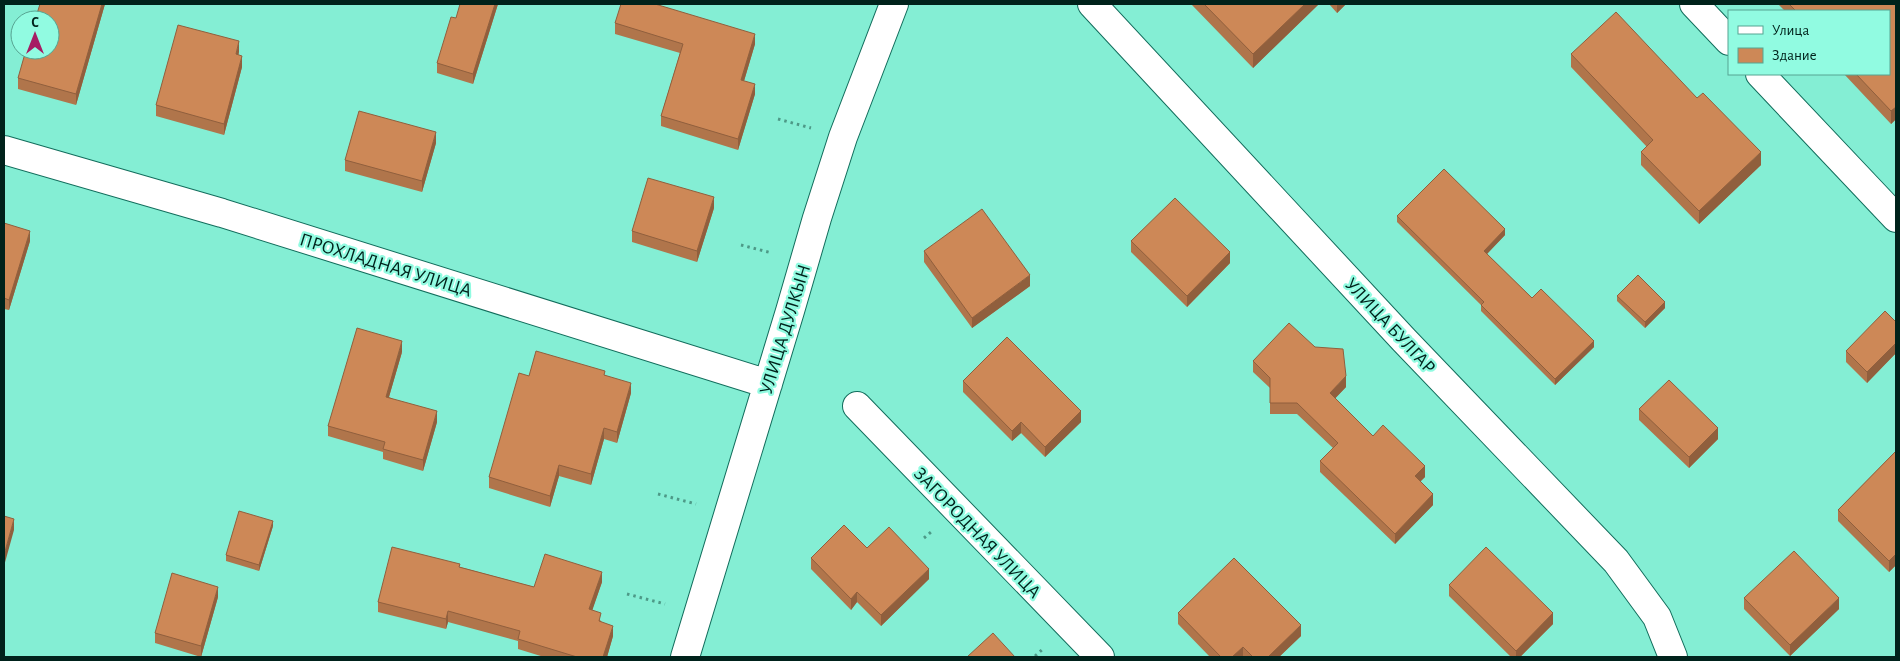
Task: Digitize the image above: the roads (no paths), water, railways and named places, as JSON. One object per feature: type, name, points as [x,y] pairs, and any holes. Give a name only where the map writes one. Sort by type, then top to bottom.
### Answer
[{"type":"street","name":"УЛИЦА ДУЛКЫН","points":[[685,657],[843,136],[894,4]]},
{"type":"street","name":"УЛИЦА БУЛГАР","points":[[1092,4],[1398,333],[1616,561],[1657,617],[1673,657]]},
{"type":"street","points":[[1694,4],[1728,40]]},
{"type":"street","points":[[1761,75],[1896,218]]},
{"type":"street","name":"ПРОХЛАДНАЯ УЛИЦА","points":[[4,150],[222,213],[768,384]]},
{"type":"street","name":"ЗАГОРОДНАЯ УЛИЦА","points":[[857,406],[1100,657]]}]
